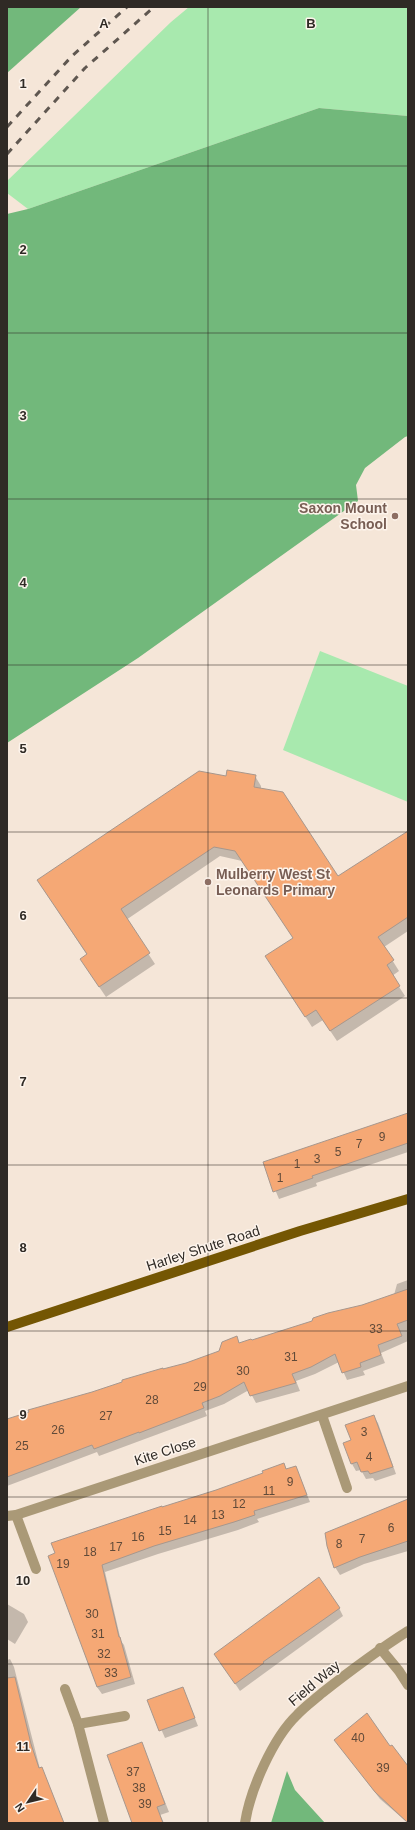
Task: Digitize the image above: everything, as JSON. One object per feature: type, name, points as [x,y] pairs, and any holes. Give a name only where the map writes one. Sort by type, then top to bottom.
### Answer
[{"type":"main road","name":"Harley Shute Road","points":[[7,1327],[300,1231],[408,1199]]},
{"type":"street","name":"Kite Close","points":[[36,1569],[12,1516],[408,1386]]},
{"type":"street","points":[[322,1415],[348,1488]]},
{"type":"street","name":"Field Way","points":[[244,1823],[257,1782],[272,1749],[296,1715],[380,1648],[408,1631]]},
{"type":"street","points":[[380,1648],[408,1684]]},
{"type":"street","points":[[65,1689],[78,1724],[104,1823]]},
{"type":"street","points":[[78,1724],[125,1716]]},
{"type":"green space","points":[[7,7],[81,7],[7,73]]},
{"type":"green space","points":[[189,7],[408,7],[408,116],[319,108],[28,209],[7,193],[7,181],[171,22]]},
{"type":"green space","points":[[319,108],[408,116],[408,436],[365,468],[356,485],[358,501],[138,658],[7,743],[7,214],[28,209]]},
{"type":"green space","points":[[320,651],[408,686],[408,802],[283,750]]},
{"type":"green space","points":[[287,1771],[295,1790],[325,1823],[271,1823]]},
{"type":"building","points":[[227,770],[256,775],[254,787],[283,792],[338,876],[408,831],[408,917],[378,937],[394,960],[387,965],[400,986],[330,1031],[316,1010],[305,1017],[265,956],[293,938],[235,851],[214,847],[121,909],[150,953],[99,987],[80,959],[87,954],[37,880],[199,771],[226,776]]},
{"type":"building","points":[[408,1113],[408,1143],[312,1176],[313,1178],[273,1192],[263,1162]]},
{"type":"building","points":[[408,1289],[408,1320],[397,1324],[402,1336],[378,1345],[381,1355],[360,1363],[361,1367],[342,1373],[335,1354],[311,1367],[292,1374],[296,1383],[250,1396],[244,1382],[220,1396],[202,1403],[204,1408],[94,1449],[92,1445],[7,1477],[7,1419],[29,1412],[28,1410],[122,1382],[122,1380],[186,1363],[219,1351],[222,1342],[237,1336],[239,1343],[252,1340],[312,1321],[313,1318],[328,1313],[362,1305]]},
{"type":"building","points":[[374,1415],[393,1467],[370,1474],[368,1471],[361,1472],[357,1462],[351,1464],[343,1443],[351,1440],[345,1425]]},
{"type":"building","points":[[284,1463],[286,1469],[296,1466],[307,1495],[254,1511],[255,1515],[154,1546],[102,1565],[119,1637],[131,1677],[97,1687],[48,1556],[55,1553],[51,1543],[162,1506],[216,1490],[263,1473],[262,1471]]},
{"type":"building","points":[[408,1499],[408,1541],[360,1557],[334,1568],[327,1546],[325,1533]]},
{"type":"building","points":[[319,1577],[340,1608],[263,1662],[264,1663],[235,1684],[214,1654]]},
{"type":"building","points":[[15,1677],[31,1744],[39,1768],[42,1767],[64,1823],[7,1823],[7,1678]]},
{"type":"building","points":[[183,1687],[195,1718],[159,1731],[147,1700]]},
{"type":"building","points":[[367,1713],[390,1746],[392,1745],[408,1766],[408,1823],[375,1792],[334,1740]]},
{"type":"building","points":[[142,1742],[165,1804],[157,1807],[163,1823],[132,1823],[107,1755]]},
{"type":"railway","points":[[7,127],[72,56],[127,7]]},
{"type":"railway","points":[[7,154],[85,68],[154,7]]},
{"type":"place","name":"Saxon Mount School","points":[[395,516]]},
{"type":"place","name":"Mulberry West St Leonards Primary","points":[[208,882]]}]
